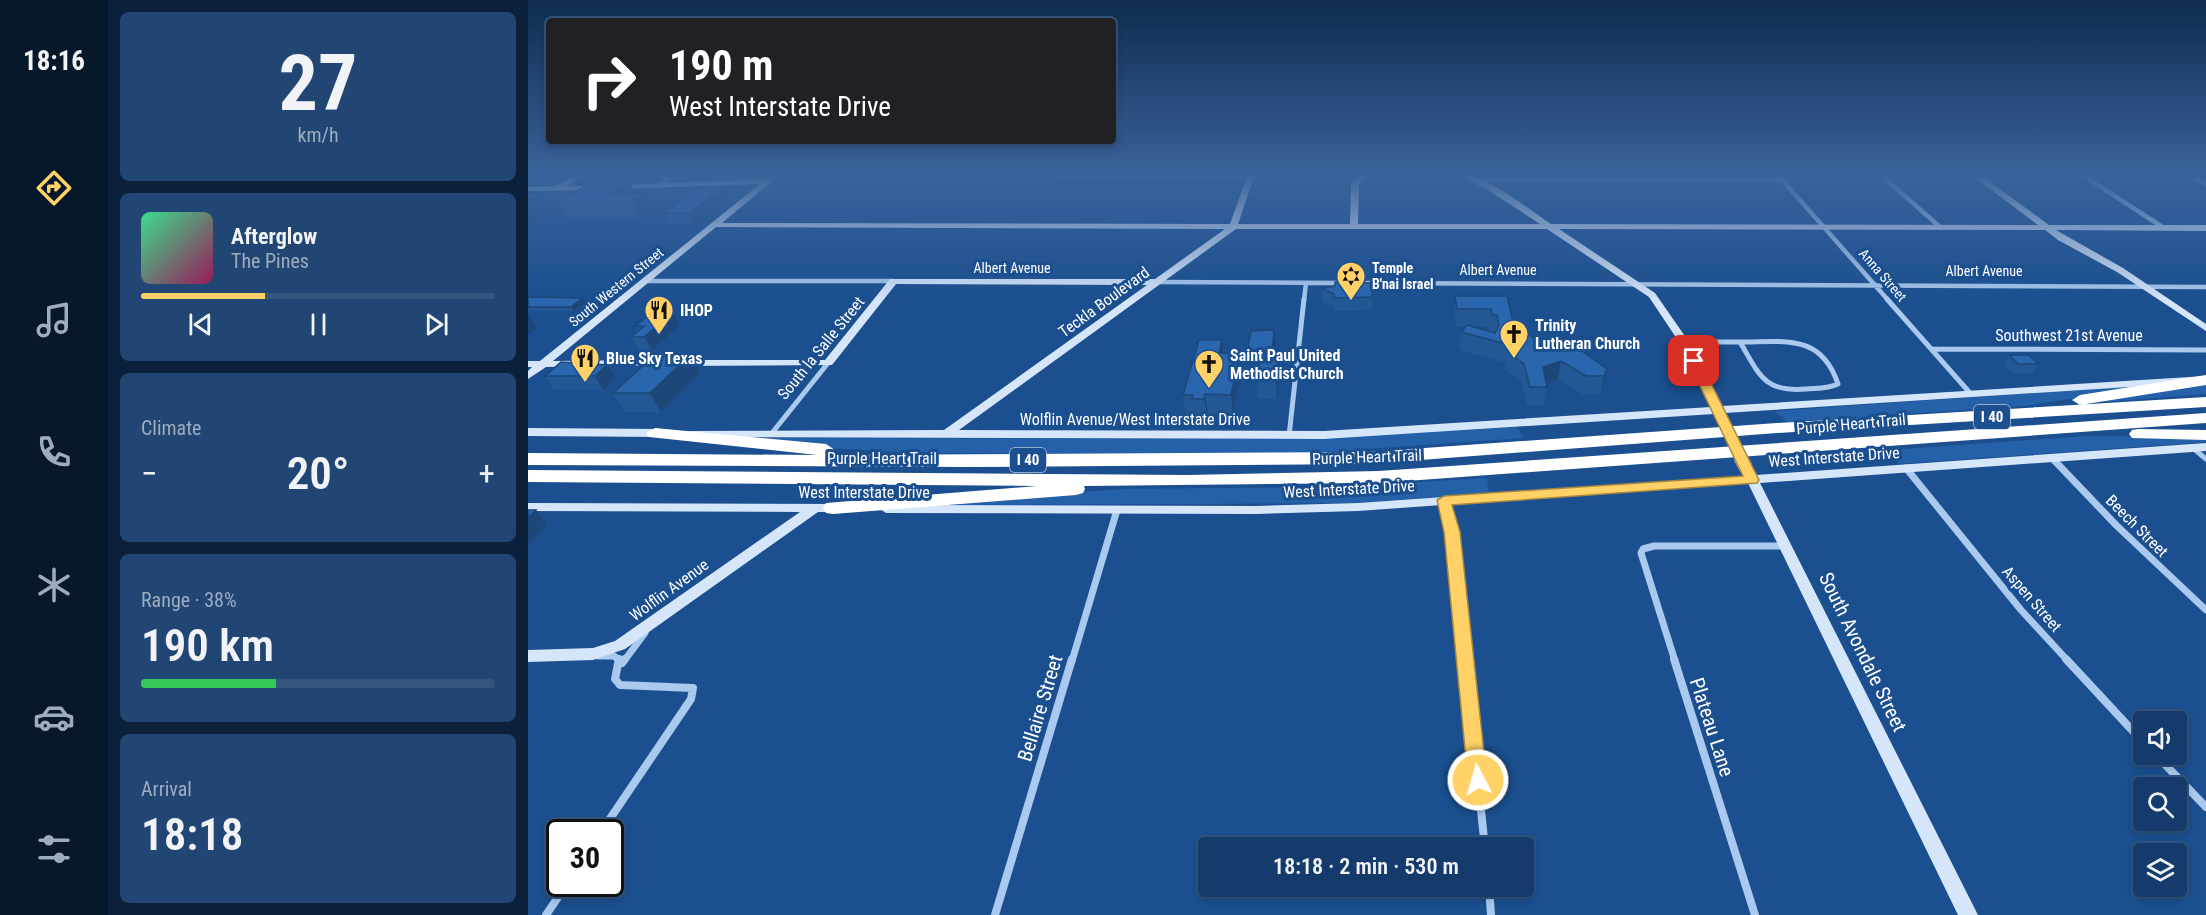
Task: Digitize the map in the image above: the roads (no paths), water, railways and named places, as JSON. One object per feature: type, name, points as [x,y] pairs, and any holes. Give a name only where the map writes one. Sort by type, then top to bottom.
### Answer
[{"type":"highway","points":[[1919,422],[2044,406],[2206,379]]},
{"type":"highway","name":"Purple Heart Trail","points":[[528,459],[971,461],[1368,458],[1777,428],[1919,422],[2206,402]]},
{"type":"highway","name":"Purple Heart Trail","points":[[528,476],[1187,481],[1379,477],[2206,418]]},
{"type":"highway","points":[[655,433],[971,461]]},
{"type":"highway","points":[[1986,433],[2206,435]]},
{"type":"highway","points":[[824,508],[1187,481]]},
{"type":"main road","name":"South Western Street","points":[[528,376],[724,217]]},
{"type":"main road","points":[[1234,226],[1237,217]]},
{"type":"main road","points":[[1354,217],[1354,227]]},
{"type":"main road","name":"South Avondale Street","points":[[1534,217],[1652,295],[1684,342],[1968,915]]},
{"type":"main road","points":[[2032,217],[2206,328]]},
{"type":"main road","points":[[714,225],[2206,228]]},
{"type":"main road","name":"Teckla Boulevard","points":[[946,435],[1234,226]]},
{"type":"main road","name":"Albert Avenue","points":[[893,282],[1157,282]]},
{"type":"main road","name":"South la Salle Street","points":[[828,363],[893,282]]},
{"type":"main road","points":[[528,364],[828,363]]},
{"type":"main road","points":[[1720,414],[1970,393],[2206,379]]},
{"type":"main road","name":"Wolflin Avenue/West Interstate Drive","points":[[946,435],[1289,436],[1720,414]]},
{"type":"main road","points":[[528,432],[946,435]]},
{"type":"main road","name":"West Interstate Drive","points":[[528,507],[1257,510],[1444,500],[1749,473],[1906,468],[2200,448]]},
{"type":"main road","name":"Wolflin Avenue","points":[[528,656],[578,656],[593,654],[620,645],[824,508]]},
{"type":"street","name":"Anna Street","points":[[1816,217],[1970,393]]},
{"type":"street","points":[[1928,217],[1940,227]]},
{"type":"street","points":[[2147,217],[2164,228]]},
{"type":"street","name":"Albert Avenue","points":[[646,281],[893,282]]},
{"type":"street","name":"Albert Avenue","points":[[1157,282],[1352,283]]},
{"type":"street","points":[[1289,436],[1306,283]]},
{"type":"street","name":"Albert Avenue","points":[[1363,283],[2206,287]]},
{"type":"street","points":[[1684,342],[1740,342],[1799,342],[1815,349],[1838,384],[1832,387],[1782,391],[1773,388],[1765,384],[1740,342]]},
{"type":"street","name":"Southwest 21st Avenue","points":[[1932,349],[2206,350]]},
{"type":"street","name":"South la Salle Street","points":[[772,434],[828,363]]},
{"type":"street","points":[[2200,448],[2206,459]]},
{"type":"street","name":"Beech Street","points":[[2052,458],[2116,525],[2206,610]]},
{"type":"street","name":"Aspen Street","points":[[1906,468],[1995,580],[2133,731]]},
{"type":"street","points":[[1444,500],[1452,532],[1484,837]]},
{"type":"street","name":"Bellaire Street","points":[[995,915],[1117,510]]},
{"type":"street","name":"Plateau Lane","points":[[1755,915],[1641,558],[1643,549],[1654,546],[1785,546]]},
{"type":"street","points":[[610,819],[693,693],[693,688],[687,686],[620,685],[615,679],[622,663],[659,620]]},
{"type":"street","points":[[578,656],[614,656],[622,663]]},
{"type":"street","points":[[2166,765],[2206,807]]},
{"type":"street","points":[[546,915],[558,897]]},
{"type":"street","points":[[1490,897],[1491,915]]},
{"type":"place","name":"Temple B'nai Israel","points":[[1351,302]]},
{"type":"place","name":"IHOP","points":[[659,336]]},
{"type":"place","name":"Trinity Lutheran Church","points":[[1514,360]]},
{"type":"place","name":"Blue Sky Texas","points":[[585,384]]},
{"type":"place","name":"Saint Paul United Methodist Church","points":[[1209,390]]}]
